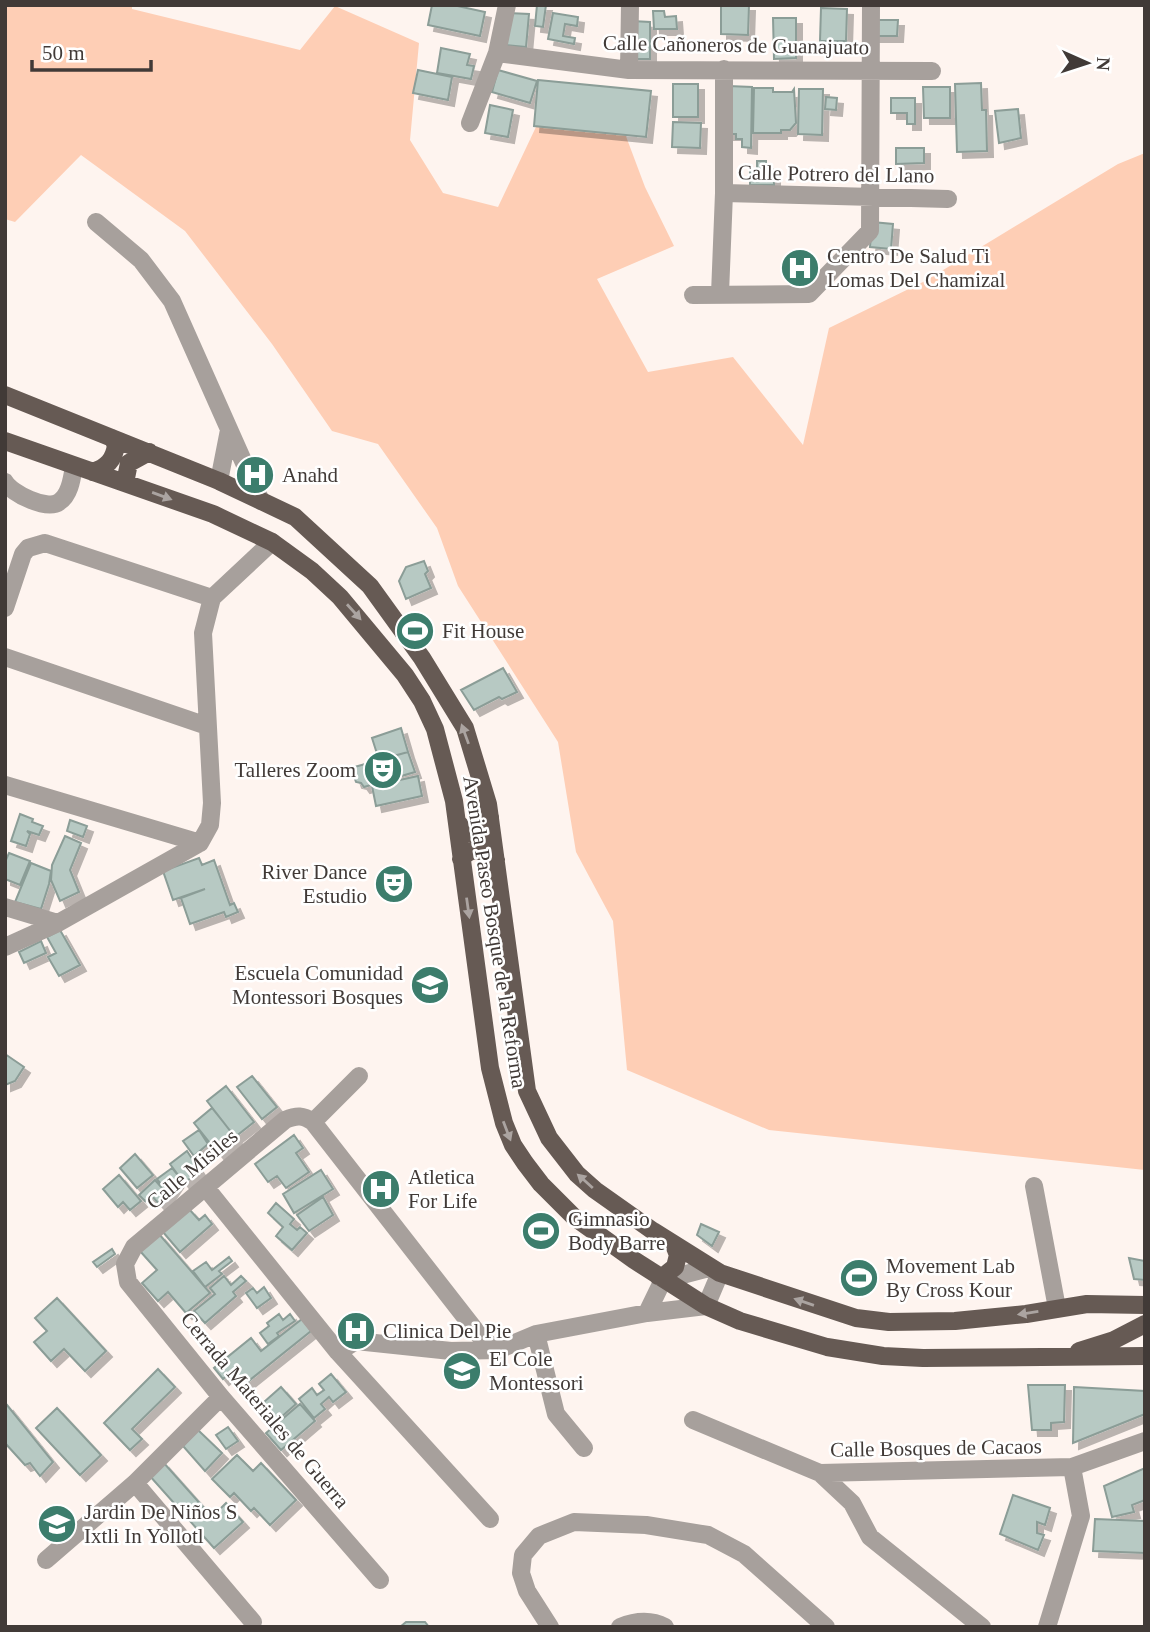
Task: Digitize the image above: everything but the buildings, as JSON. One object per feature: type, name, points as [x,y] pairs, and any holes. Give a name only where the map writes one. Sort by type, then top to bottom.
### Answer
[{"type":"main road","name":"Avenida Paseo Bosque de la Reforma","points":[[5,395],[219,481],[295,517],[370,586],[422,658],[465,728],[490,817],[527,1091],[549,1138],[577,1174],[595,1190],[715,1271],[856,1318],[889,1322],[956,1321],[1108,1303],[1145,1305]]},
{"type":"main road","points":[[93,472],[103,468],[111,460],[116,445],[112,438]]},
{"type":"main road","name":"Avenida Paseo Bosque de la Reforma","points":[[6,444],[226,519],[272,542],[312,571],[340,597],[387,650],[422,701],[445,760],[458,824],[490,1068],[504,1123],[513,1145],[541,1184],[574,1217],[706,1306],[764,1329],[850,1352],[923,1358],[1145,1356]]},
{"type":"main road","points":[[125,483],[129,463],[149,453]]},
{"type":"main road","points":[[458,824],[466,832],[475,835],[483,832],[490,817]]},
{"type":"main road","points":[[461,859],[467,852],[478,849],[485,851],[495,860]]},
{"type":"main road","points":[[661,1278],[675,1267],[678,1255],[674,1245]]},
{"type":"main road","points":[[1063,1356],[1114,1340],[1145,1324]]},
{"type":"street","points":[[470,123],[497,53],[507,5]]},
{"type":"street","points":[[629,70],[630,5]]},
{"type":"street","points":[[693,295],[810,295],[870,231],[872,5]]},
{"type":"street","name":"Calle Cañoneros de Guanajuato","points":[[497,53],[629,70],[932,71]]},
{"type":"street","points":[[720,294],[724,193],[723,69]]},
{"type":"street","name":"Calle Potrero del Llano","points":[[724,193],[948,199]]},
{"type":"street","points":[[96,222],[141,260],[172,301],[261,501]]},
{"type":"street","points":[[219,481],[229,430]]},
{"type":"street","points":[[5,482],[9,489],[20,495],[51,505],[60,502],[69,488],[74,466]]},
{"type":"street","points":[[5,947],[58,923],[200,843],[210,825],[212,803],[203,633],[212,598],[272,542]]},
{"type":"street","points":[[5,608],[23,555],[35,544],[45,543],[212,598]]},
{"type":"street","points":[[5,657],[207,726]]},
{"type":"street","points":[[5,785],[200,843]]},
{"type":"street","points":[[5,906],[58,923]]},
{"type":"street","points":[[359,1076],[313,1122],[483,1340],[498,1350]]},
{"type":"street","name":"Calle Misiles","points":[[125,1264],[134,1247],[285,1120],[304,1116],[313,1122]]},
{"type":"street","points":[[1034,1186],[1057,1308]]},
{"type":"street","points":[[206,1188],[338,1352],[490,1520]]},
{"type":"street","name":"Cerrada Materiales de Guerra","points":[[125,1264],[128,1282],[222,1397],[380,1580]]},
{"type":"street","points":[[338,1352],[356,1341],[451,1351],[498,1350],[536,1334],[647,1313],[706,1306],[715,1271],[661,1278],[647,1313]]},
{"type":"street","points":[[536,1334],[556,1414],[584,1448]]},
{"type":"street","points":[[46,1560],[135,1483],[222,1397]]},
{"type":"street","name":"Calle Bosques de Cacaos","points":[[693,1420],[820,1473],[1072,1467],[1145,1441]]},
{"type":"street","points":[[1047,1627],[1081,1516],[1072,1467]]},
{"type":"street","points":[[820,1473],[852,1503],[870,1537],[982,1627]]},
{"type":"street","points":[[135,1483],[253,1622]]},
{"type":"street","points":[[550,1627],[527,1591],[521,1573],[523,1555],[539,1536],[574,1522],[646,1525],[708,1535],[744,1554],[826,1627]]},
{"type":"street","points":[[620,1627],[633,1622],[655,1622],[664,1627]]},
{"type":"shaded area","points":[[5,5],[132,5],[132,9],[300,50],[335,6],[419,43],[410,140],[443,193],[498,207],[544,110],[615,107],[645,187],[674,246],[597,279],[648,372],[733,357],[803,445],[829,328],[925,281],[1118,164],[1145,153],[1145,1170],[769,1130],[627,1070],[613,921],[576,852],[558,742],[458,586],[437,528],[378,444],[332,431],[272,344],[185,231],[81,155],[15,222],[5,219]]},
{"type":"place","name":"Centro De Salud Ti Lomas Del Chamizal","points":[[800,268]]},
{"type":"place","name":"Anahd","points":[[255,475]]},
{"type":"place","name":"Fit House","points":[[415,631]]},
{"type":"place","name":"Talleres Zoom","points":[[383,770]]},
{"type":"place","name":"River Dance Estudio","points":[[394,884]]},
{"type":"place","name":"Escuela Comunidad Montessori Bosques","points":[[430,985]]},
{"type":"place","name":"Atletica For Life","points":[[381,1189]]},
{"type":"place","name":"Gimnasio Body Barre","points":[[541,1231]]},
{"type":"place","name":"Movement Lab By Cross Kour","points":[[859,1278]]},
{"type":"place","name":"Clinica Del Pie","points":[[356,1331]]},
{"type":"place","name":"El Cole Montessori","points":[[462,1371]]},
{"type":"place","name":"Jardin De Niños S Ixtli In Yollotl","points":[[57,1524]]}]
